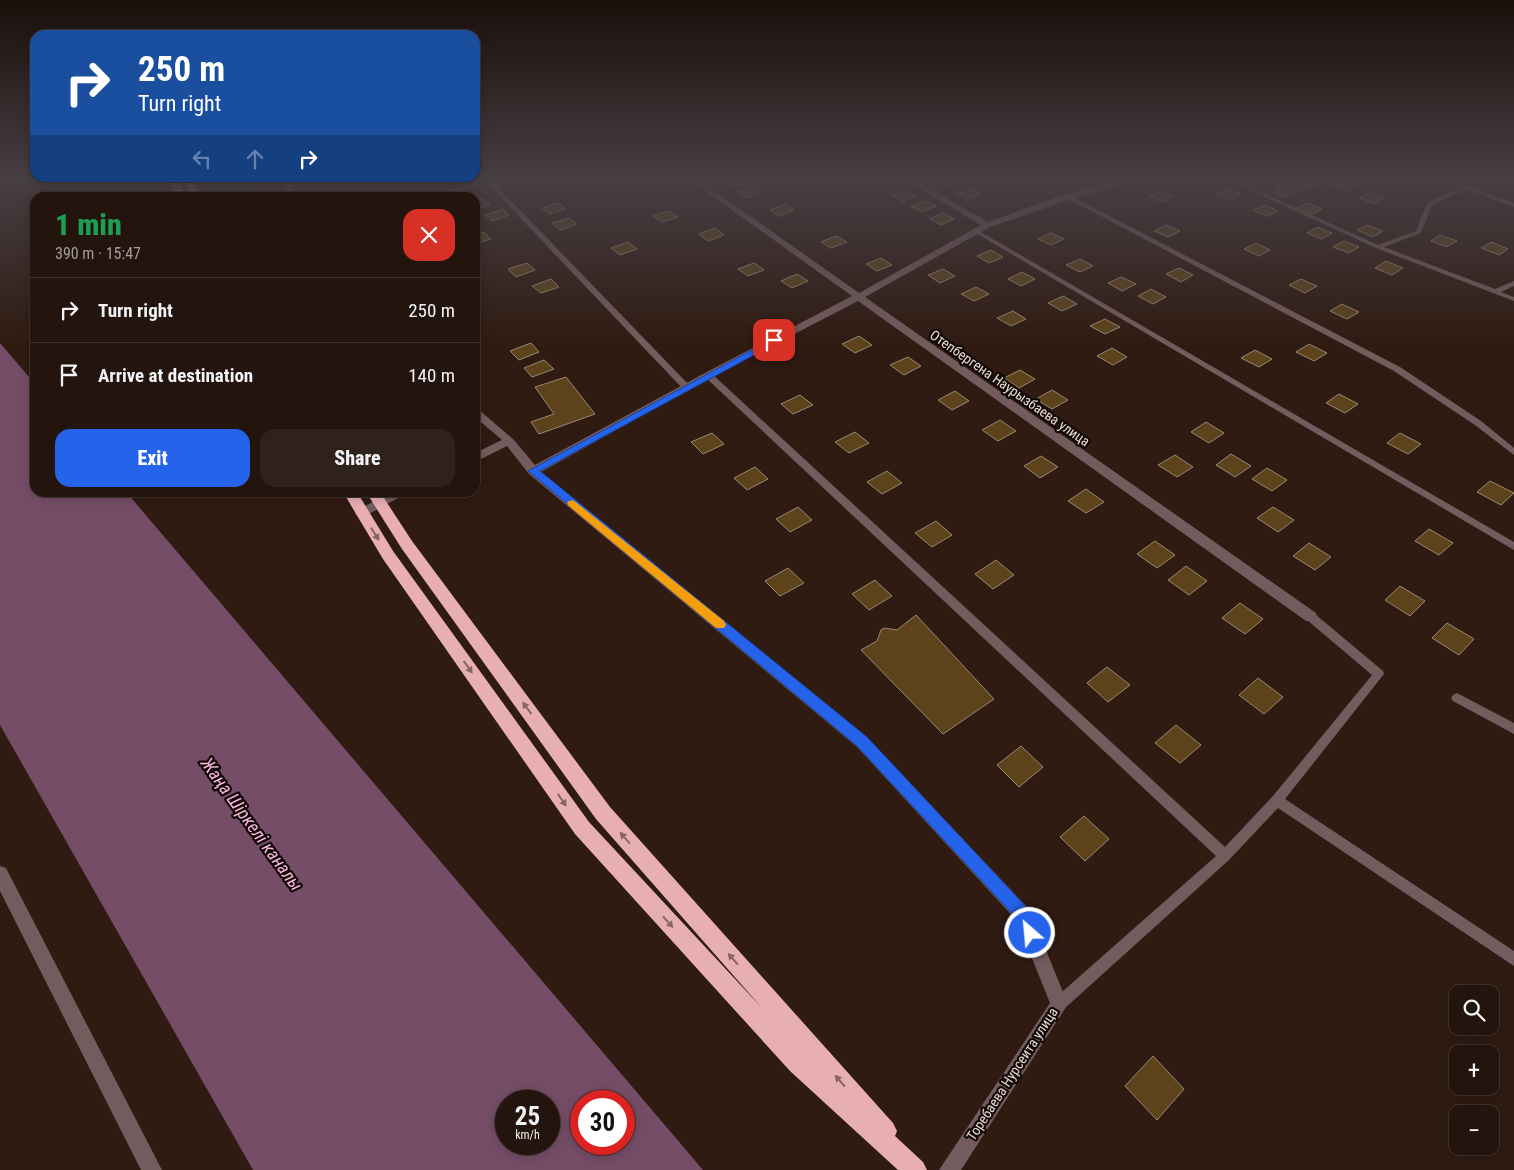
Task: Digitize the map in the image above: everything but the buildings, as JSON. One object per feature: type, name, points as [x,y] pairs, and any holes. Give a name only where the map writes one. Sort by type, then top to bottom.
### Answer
[{"type":"highway","points":[[353,497],[388,555],[582,828],[798,1063],[915,1170]]},
{"type":"highway","points":[[376,499],[412,553],[603,813],[919,1170]]},
{"type":"street","name":"Отепбергена Наурызбаева улица","points":[[771,235],[1311,617]]},
{"type":"street","points":[[533,471],[708,375],[858,297],[970,235]]},
{"type":"street","name":"Торебаева Нурсеита улица","points":[[480,416],[509,441],[533,471],[862,742],[1023,915],[1059,1004],[949,1170]]},
{"type":"street","points":[[480,456],[509,441]]},
{"type":"street","points":[[361,512],[376,499]]},
{"type":"street","points":[[0,874],[152,1170]]},
{"type":"lane","points":[[539,235],[687,388]]},
{"type":"lane","points":[[982,235],[1514,546]]},
{"type":"lane","points":[[1141,235],[1397,369],[1478,423],[1514,452]]},
{"type":"lane","points":[[1351,235],[1514,299]]},
{"type":"lane","points":[[1378,247],[1412,235]]},
{"type":"lane","points":[[1495,292],[1514,283]]},
{"type":"lane","points":[[708,375],[1225,856]]},
{"type":"lane","points":[[1059,1004],[1225,856],[1277,800],[1379,674],[1311,617]]},
{"type":"lane","points":[[1457,698],[1514,729]]},
{"type":"lane","points":[[1277,800],[1514,959]]},
{"type":"water","name":"Жаңа Шіркелі каналы","points":[[0,343],[30,378],[30,497],[130,497],[635,1090],[570,1090],[570,1155],[635,1155],[635,1090],[703,1170],[253,1170],[0,725]]},
{"type":"slow traffic","points":[[573,503],[720,625]]},
{"type":"route","points":[[774,340],[533,471],[862,742],[1023,915],[1030,933]]}]
